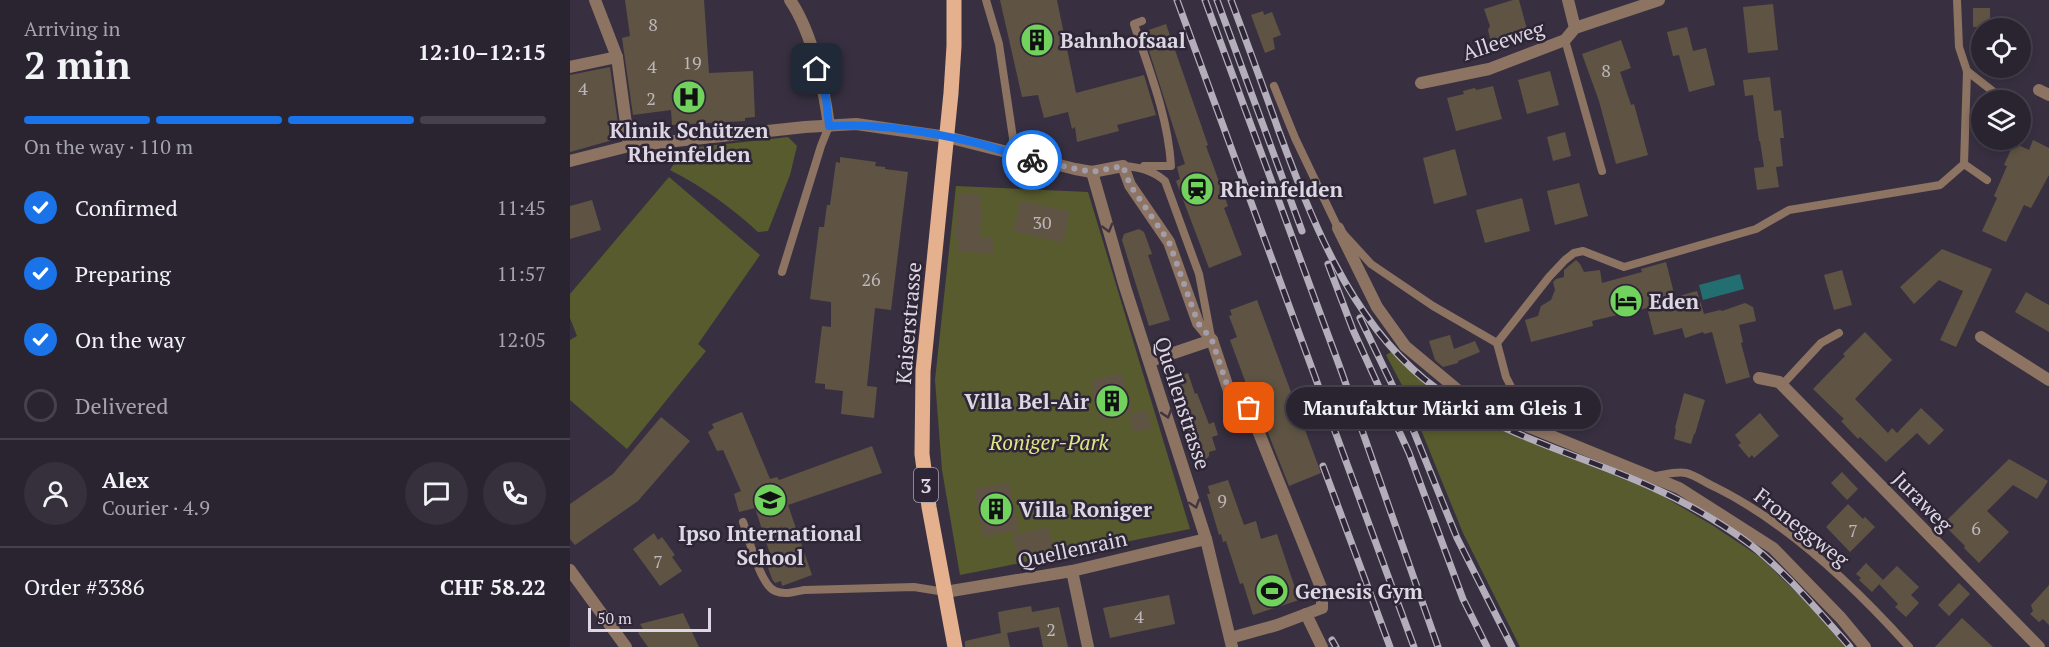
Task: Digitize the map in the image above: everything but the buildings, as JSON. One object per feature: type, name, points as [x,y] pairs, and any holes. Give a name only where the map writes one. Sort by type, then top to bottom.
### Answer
[{"type":"main road","name":"Kaiserstrasse","points":[[954,0],[954,46],[947,137],[922,383],[922,454],[929,507],[955,647]]},
{"type":"street","points":[[595,0],[617,57],[629,147]]},
{"type":"street","points":[[790,0],[801,16],[806,31],[826,98],[829,126]]},
{"type":"street","points":[[1568,0],[1575,28]]},
{"type":"street","name":"Alleeweg","points":[[1421,83],[1489,69],[1565,40],[1575,28],[1659,0]]},
{"type":"street","points":[[570,67],[617,57]]},
{"type":"street","points":[[570,161],[629,147],[805,127],[856,124],[947,137],[1052,165],[1092,172],[1123,166],[1130,185],[1169,242],[1198,323],[1212,340],[1230,394],[1249,408],[1322,590],[1322,608],[1231,642]]},
{"type":"street","name":"Quellenstrasse","points":[[1092,172],[1125,287],[1206,539],[1231,642]]},
{"type":"street","points":[[1338,228],[1377,307],[1405,346],[1459,392],[1527,426],[1680,488],[1773,548],[1841,618],[1865,647]]},
{"type":"street","points":[[1981,337],[2049,380]]},
{"type":"street","points":[[1150,360],[1212,340]]},
{"type":"street","points":[[1759,378],[1780,383]]},
{"type":"street","name":"Juraweg","points":[[1780,383],[2039,647]]},
{"type":"street","name":"Quellenrain","points":[[945,592],[1072,571],[1206,539]]},
{"type":"street","points":[[570,570],[626,647]]},
{"type":"street","points":[[1072,571],[1088,647]]},
{"type":"street","points":[[1306,614],[1322,647]]},
{"type":"lane","points":[[986,0],[999,44],[1013,138],[1012,154]]},
{"type":"lane","points":[[1497,343],[1549,277],[1574,253],[1583,251],[1624,267],[1756,229],[1789,210],[1940,185],[1964,164],[1967,71],[1959,47],[1957,0]]},
{"type":"lane","points":[[1123,166],[1171,166],[1169,138],[1134,24],[1142,21]]},
{"type":"lane","points":[[1565,40],[1602,171]]},
{"type":"lane","points":[[1967,71],[1991,90]]},
{"type":"lane","points":[[1274,86],[1295,138],[1338,228],[1371,264],[1433,306],[1497,343],[1506,377],[1520,404],[1527,426]]},
{"type":"lane","points":[[782,272],[820,146],[829,126]]},
{"type":"lane","points":[[1964,164],[1987,180]]},
{"type":"lane","points":[[1123,166],[1153,172],[1165,181],[1199,274],[1212,340]]},
{"type":"lane","points":[[1780,383],[1821,343],[1839,333]]},
{"type":"lane","name":"Froneggweg","points":[[1653,476],[1685,473],[1738,499],[1779,527],[1815,556],[1889,624],[1909,647]]},
{"type":"lane","points":[[743,522],[765,582],[774,591],[787,593],[804,590],[914,587],[945,592]]},
{"type":"green space","points":[[788,137],[797,146],[790,175],[768,231],[758,232],[716,198],[670,170],[681,153],[698,147]]},
{"type":"green space","points":[[669,177],[760,255],[698,344],[706,351],[627,449],[570,400],[570,340],[577,336],[570,318],[570,294]]},
{"type":"green space","name":"Roniger-Park","points":[[956,186],[1088,192],[1190,529],[960,575],[942,470],[935,380]]},
{"type":"green space","points":[[1391,352],[1421,381],[1457,408],[1498,429],[1656,492],[1712,525],[1760,557],[1804,600],[1845,647],[1520,647],[1463,533],[1406,393],[1386,355]]},
{"type":"shaded area","points":[[1740,274],[1744,289],[1703,300],[1699,285]]},
{"type":"railway","points":[[1177,0],[1414,647]]},
{"type":"railway","points":[[1205,0],[1342,373],[1438,647]]},
{"type":"railway","points":[[1217,0],[1302,231]]},
{"type":"railway","points":[[1231,0],[1291,163],[1319,231],[1353,296],[1397,354],[1424,379],[1478,415],[1537,442],[1658,490],[1726,528],[1774,565],[1850,647]]},
{"type":"railway","points":[[1328,264],[1353,330],[1409,453],[1463,599],[1487,647]]},
{"type":"railway","points":[[1360,318],[1410,422],[1457,538],[1512,647]]},
{"type":"railway","points":[[1323,466],[1390,647]]},
{"type":"railway","points":[[1332,640],[1336,647]]},
{"type":"way so far","points":[[1032,160],[1092,172],[1123,166],[1130,185],[1169,242],[1198,323],[1212,340],[1230,394],[1249,408]]},
{"type":"place","name":"Bahnhofsaal","points":[[1037,40]]},
{"type":"place","name":"Klinik Schützen Rheinfelden","points":[[689,97]]},
{"type":"place","name":"Rheinfelden","points":[[1197,189]]},
{"type":"place","name":"Eden","points":[[1626,301]]},
{"type":"place","name":"Villa Bel-Air","points":[[1112,401]]},
{"type":"place","name":"Manufaktur Märki am Gleis 1","points":[[1249,408]]},
{"type":"place","name":"Ipso International School","points":[[770,500]]},
{"type":"place","name":"Villa Roniger","points":[[996,509]]},
{"type":"place","name":"Genesis Gym","points":[[1272,591]]},
{"type":"route","points":[[817,69],[826,98],[829,126],[856,124],[947,137],[1032,160]]}]
